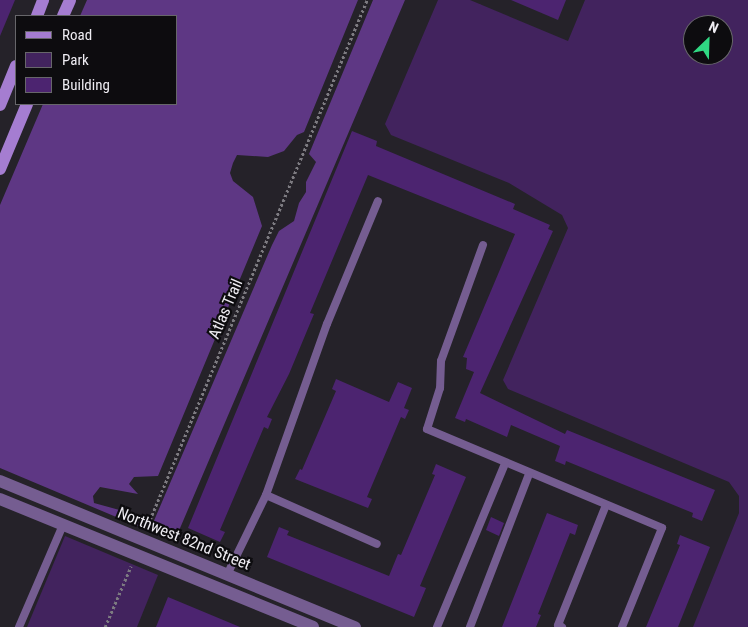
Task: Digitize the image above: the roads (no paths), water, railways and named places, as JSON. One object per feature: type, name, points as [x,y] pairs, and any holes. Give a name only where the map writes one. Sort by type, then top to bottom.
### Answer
[{"type":"main road","points":[[37,15],[44,0]]},
{"type":"main road","points":[[63,15],[70,0]]},
{"type":"main road","points":[[0,105],[15,68]]},
{"type":"main road","points":[[0,169],[27,105]]},
{"type":"street","name":"Northwest 82nd Street","points":[[0,481],[355,627]]},
{"type":"street","name":"Northwest 82nd Street","points":[[0,499],[313,627]]},
{"type":"lane","points":[[227,574],[266,495],[327,324],[378,201]]},
{"type":"lane","points":[[483,245],[441,360],[440,388],[427,429],[505,464],[662,528],[622,627]]},
{"type":"lane","points":[[437,627],[505,464]]},
{"type":"lane","points":[[470,627],[530,474]]},
{"type":"lane","points":[[266,495],[377,544]]},
{"type":"lane","points":[[562,627],[558,625],[606,505]]},
{"type":"lane","points":[[19,627],[63,525]]}]
